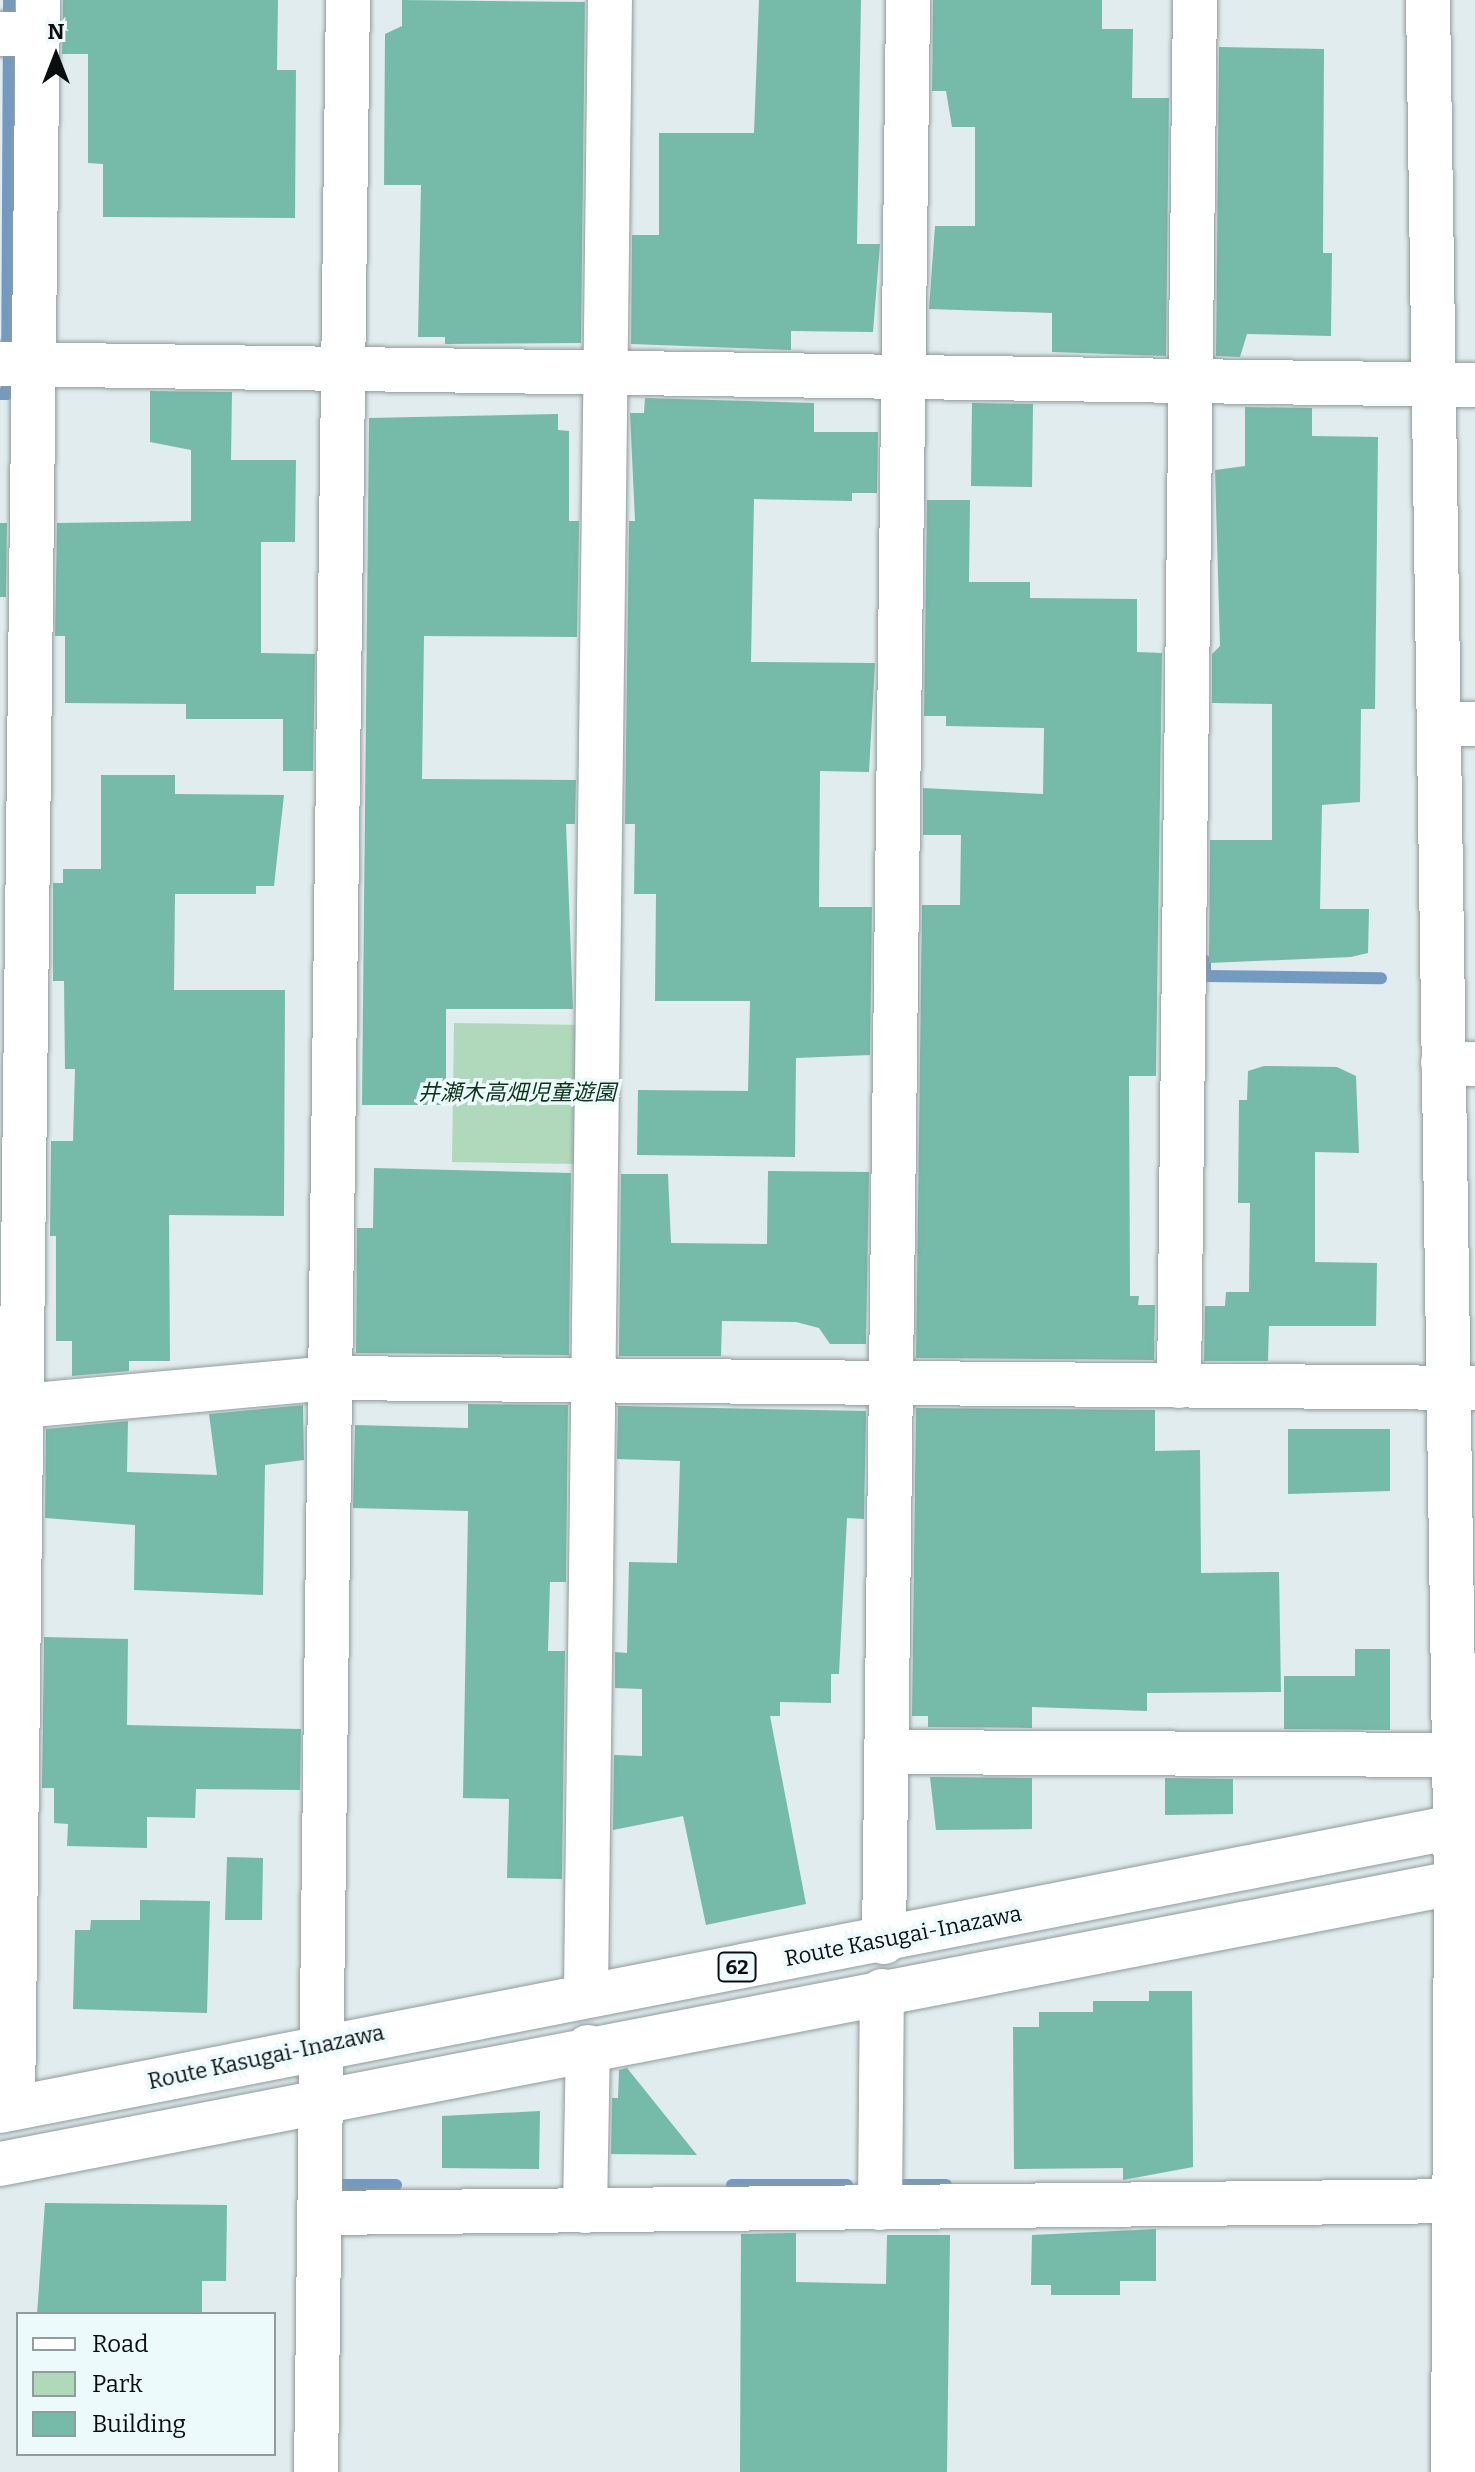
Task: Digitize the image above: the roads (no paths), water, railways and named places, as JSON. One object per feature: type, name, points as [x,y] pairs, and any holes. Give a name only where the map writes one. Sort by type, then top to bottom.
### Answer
[{"type":"street","points":[[316,2472],[322,2098],[327,2044],[329,1378],[348,0]]},
{"type":"street","points":[[586,1992],[610,0]]},
{"type":"street","points":[[884,1942],[908,0]]},
{"type":"street","points":[[1179,1386],[1195,0]]},
{"type":"street","points":[[1428,0],[1454,385],[1461,1388],[1454,1755],[1465,1825],[1466,1880],[1465,2202],[1453,2472]]},
{"type":"street","points":[[7,2110],[17,364],[23,25]]},
{"type":"street","points":[[17,364],[1454,385]]},
{"type":"street","points":[[12,1407],[329,1378],[891,1386],[1461,1388]]},
{"type":"street","points":[[886,1752],[1454,1755]]},
{"type":"street","name":"Route Kasugai-Inazawa","points":[[7,2110],[586,1992],[884,1942],[1465,1825]]},
{"type":"street","name":"62","points":[[0,2164],[322,2098],[1466,1880]]},
{"type":"street","points":[[880,2208],[882,1991]]},
{"type":"street","points":[[585,2211],[588,2047]]},
{"type":"street","points":[[320,2213],[1465,2202]]},
{"type":"waterway","points":[[0,394],[7,394],[9,0]]},
{"type":"waterway","points":[[1205,961],[1205,976],[1381,978]]},
{"type":"waterway","points":[[336,2185],[396,2185]]},
{"type":"waterway","points":[[732,2185],[847,2185]]},
{"type":"waterway","points":[[905,2185],[946,2185]]},
{"type":"park label","name":"井瀬木高畑児童遊園","points":[[517,1093]]}]
